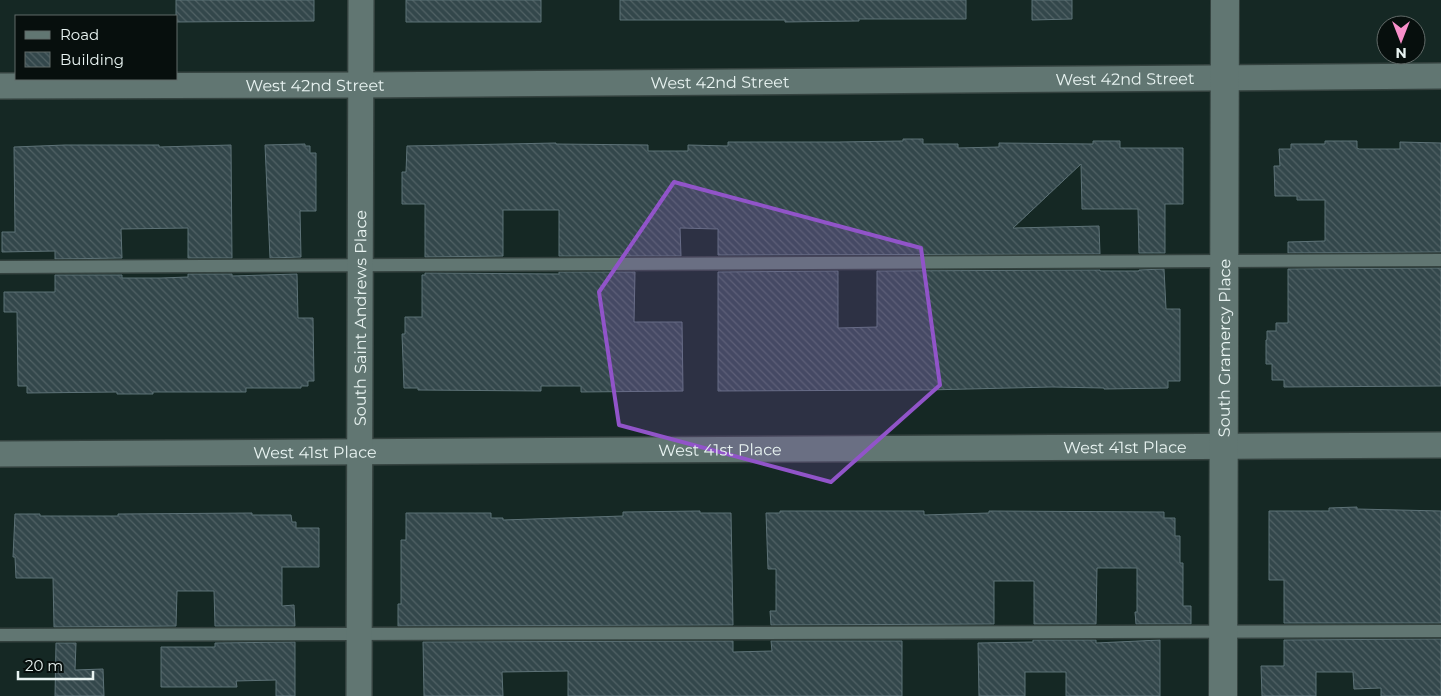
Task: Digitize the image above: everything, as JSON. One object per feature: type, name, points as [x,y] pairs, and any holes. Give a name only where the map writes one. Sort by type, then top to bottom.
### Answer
[{"type":"street","name":"South Saint Andrews Place","points":[[359,696],[358,452],[361,0]]},
{"type":"street","name":"South Gramercy Place","points":[[1223,696],[1224,0]]},
{"type":"street","name":"West 42nd Street","points":[[0,86],[361,85],[1441,76]]},
{"type":"street","name":"West 41st Place","points":[[0,454],[1441,445]]},
{"type":"lane","points":[[0,267],[1441,260]]},
{"type":"lane","points":[[0,635],[1441,631]]},
{"type":"highlighted area","points":[[674,182],[921,248],[940,385],[831,482],[619,425],[599,292]]},
{"type":"building","points":[[176,0],[314,0],[314,21],[178,22],[178,15],[176,15]]},
{"type":"building","points":[[406,0],[541,0],[541,22],[406,22]]},
{"type":"building","points":[[620,0],[966,0],[966,19],[859,19],[859,21],[785,22],[785,20],[620,20]]},
{"type":"building","points":[[1032,0],[1072,0],[1072,19],[1032,20]]},
{"type":"building","points":[[903,139],[923,139],[923,144],[958,144],[958,148],[999,147],[999,143],[1093,144],[1093,141],[1120,141],[1120,148],[1183,148],[1183,204],[1165,204],[1165,253],[1139,253],[1138,209],[1082,209],[1081,164],[1013,228],[1099,226],[1100,254],[718,255],[718,229],[680,228],[681,256],[559,256],[559,210],[503,210],[503,256],[425,257],[425,204],[402,204],[402,172],[406,172],[407,146],[556,143],[648,145],[648,151],[688,151],[688,145],[728,146],[728,142],[903,141]]},
{"type":"building","points":[[1325,141],[1357,141],[1357,148],[1359,149],[1400,149],[1400,142],[1441,143],[1441,252],[1288,253],[1288,242],[1325,241],[1325,200],[1297,200],[1297,196],[1275,196],[1274,166],[1280,166],[1279,149],[1291,149],[1291,144],[1325,144]]},
{"type":"building","points":[[305,144],[305,146],[310,146],[310,153],[316,153],[316,211],[300,211],[301,257],[270,258],[265,145]]},
{"type":"building","points":[[159,145],[159,147],[231,145],[232,258],[188,258],[188,228],[121,229],[122,258],[55,259],[55,251],[2,252],[2,232],[15,232],[14,147]]},
{"type":"building","points":[[1441,268],[1441,386],[1284,387],[1284,380],[1272,380],[1272,364],[1266,364],[1267,331],[1276,331],[1276,323],[1288,323],[1288,269]]},
{"type":"building","points":[[1164,269],[1166,309],[1180,309],[1180,381],[1168,381],[1168,388],[1104,389],[1052,387],[927,390],[718,391],[718,272],[838,271],[838,328],[877,327],[877,271],[1139,271]]},
{"type":"building","points":[[559,272],[635,272],[634,322],[682,322],[683,391],[581,392],[581,386],[541,386],[541,391],[418,390],[418,388],[404,388],[402,334],[405,334],[405,317],[422,317],[422,275],[425,275],[425,273],[559,274]]},
{"type":"building","points":[[188,274],[232,274],[232,276],[297,274],[298,318],[313,318],[314,381],[308,381],[308,386],[301,386],[301,388],[246,388],[246,392],[153,392],[153,394],[117,394],[117,392],[27,393],[27,386],[18,386],[17,312],[4,312],[4,292],[55,292],[55,275],[122,275],[122,278],[161,278],[188,277]]},
{"type":"building","points":[[1357,507],[1357,509],[1441,511],[1441,623],[1284,623],[1284,580],[1269,580],[1269,511],[1329,511],[1329,508]]},
{"type":"building","points":[[700,511],[700,513],[731,513],[733,625],[398,626],[398,604],[401,604],[401,540],[406,540],[406,513],[491,513],[491,518],[503,518],[503,520],[623,516],[623,512]]},
{"type":"building","points":[[780,511],[924,511],[924,515],[989,513],[989,511],[1164,512],[1164,518],[1175,518],[1175,536],[1180,536],[1180,563],[1183,563],[1183,606],[1191,606],[1191,624],[1136,624],[1137,568],[1097,568],[1096,624],[1034,624],[1034,581],[994,581],[994,624],[771,625],[770,611],[776,611],[776,569],[768,569],[766,513],[780,513]]},
{"type":"building","points":[[252,513],[252,515],[291,515],[292,522],[296,522],[296,528],[319,528],[319,567],[282,567],[282,606],[294,605],[295,626],[215,626],[214,591],[177,591],[176,626],[54,627],[53,578],[16,578],[15,557],[13,557],[15,514],[40,514],[40,516],[118,516],[118,514]]},
{"type":"building","points":[[1441,639],[1441,696],[1381,696],[1381,688],[1354,689],[1353,672],[1316,672],[1316,696],[1262,696],[1261,666],[1284,666],[1284,640]]},
{"type":"building","points":[[1033,640],[1096,640],[1096,643],[1160,640],[1160,696],[1066,696],[1066,672],[1025,672],[1025,696],[979,696],[978,643],[1033,642]]},
{"type":"building","points":[[733,641],[733,652],[772,651],[771,641],[902,641],[902,696],[568,696],[568,671],[502,672],[503,696],[424,696],[423,642]]},
{"type":"building","points":[[295,642],[295,696],[276,696],[276,680],[236,681],[237,687],[161,687],[161,647],[215,647],[215,643]]},
{"type":"building","points":[[56,643],[76,643],[75,670],[103,669],[104,696],[55,696]]}]
